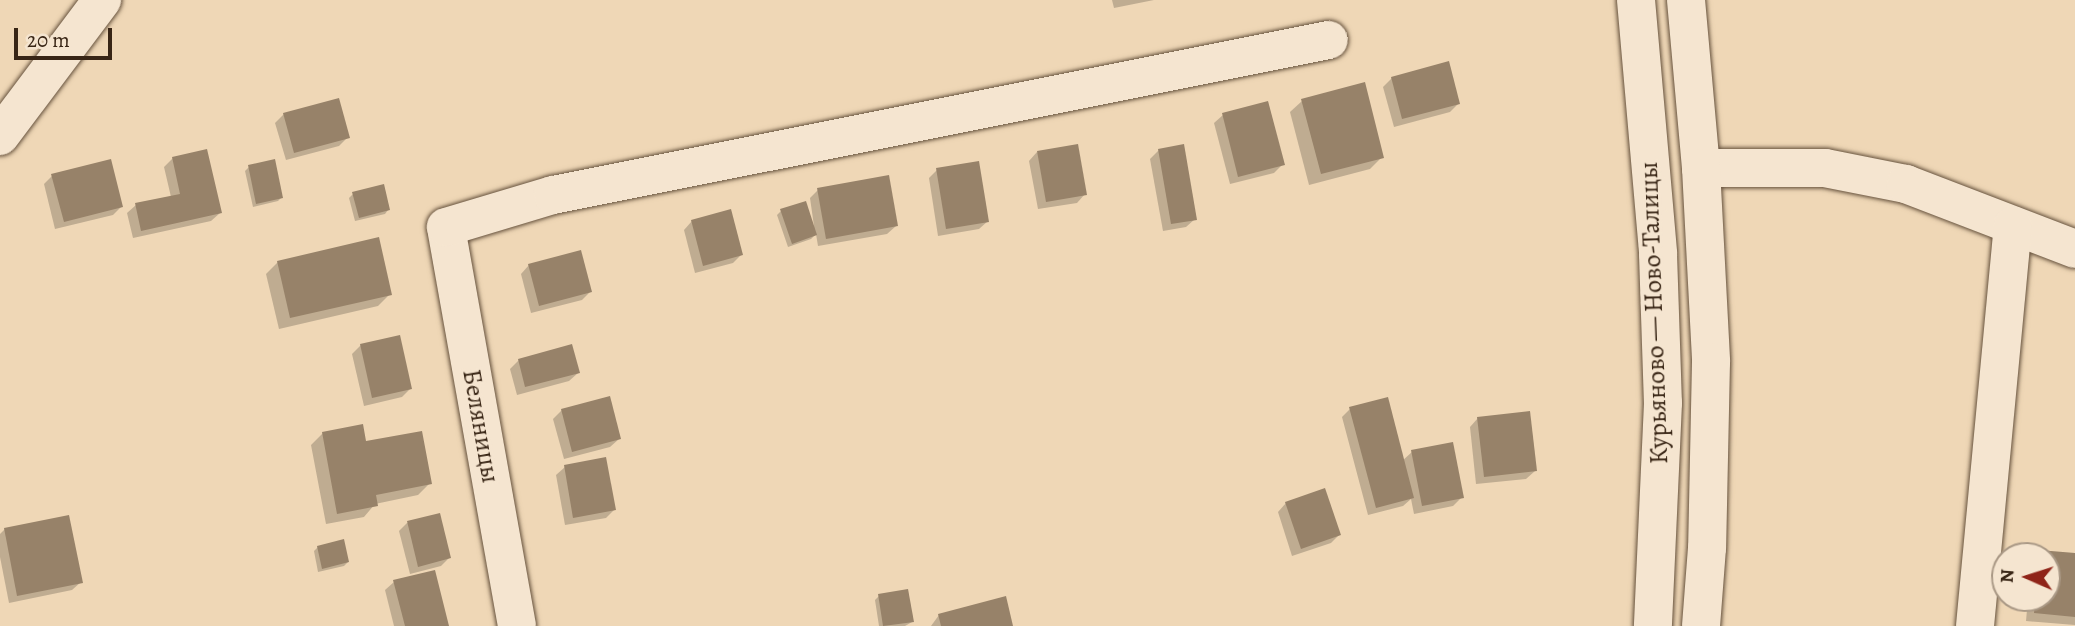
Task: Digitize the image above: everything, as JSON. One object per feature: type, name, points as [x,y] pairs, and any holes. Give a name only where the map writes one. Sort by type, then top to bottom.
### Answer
[{"type":"street","points":[[0,136],[102,0]]},
{"type":"street","name":"Курьяново — Ново-Талицы","points":[[1636,0],[1658,254],[1662,390],[1653,626]]},
{"type":"street","name":"Курьяново — Ново-Талицы","points":[[1686,0],[1701,168],[1711,362],[1707,548],[1701,626]]},
{"type":"street","name":"Беляницы","points":[[517,626],[446,227],[553,195],[1329,40]]},
{"type":"street","points":[[1701,168],[1825,168],[1906,184],[2075,249]]},
{"type":"street","points":[[1975,626],[2013,226]]},
{"type":"building","points":[[1449,61],[1460,104],[1402,119],[1391,77]]},
{"type":"building","points":[[1365,82],[1384,158],[1321,174],[1301,99]]},
{"type":"building","points":[[339,98],[350,138],[294,153],[283,113]]},
{"type":"building","points":[[1268,101],[1285,165],[1238,177],[1222,113]]},
{"type":"building","points":[[1078,144],[1087,195],[1046,202],[1037,151]]},
{"type":"building","points":[[1184,144],[1197,220],[1171,224],[1158,149]]},
{"type":"building","points":[[207,149],[222,213],[141,231],[135,203],[180,194],[172,157]]},
{"type":"building","points":[[111,159],[123,207],[64,222],[51,174]]},
{"type":"building","points":[[275,159],[283,198],[256,204],[248,165]]},
{"type":"building","points":[[979,161],[989,222],[946,229],[936,168]]},
{"type":"building","points":[[889,175],[898,226],[826,239],[817,188]]},
{"type":"building","points":[[384,184],[390,210],[359,218],[352,192]]},
{"type":"building","points":[[806,201],[817,235],[792,244],[780,209]]},
{"type":"building","points":[[731,209],[743,255],[703,266],[691,220]]},
{"type":"building","points":[[379,237],[392,295],[290,318],[277,261]]},
{"type":"building","points":[[581,250],[592,292],[539,306],[528,264]]},
{"type":"building","points":[[400,335],[412,389],[372,398],[360,344]]},
{"type":"building","points":[[572,344],[580,373],[525,387],[518,359]]},
{"type":"building","points":[[610,396],[621,439],[572,452],[561,409]]},
{"type":"building","points":[[1388,397],[1414,498],[1376,508],[1349,407]]},
{"type":"building","points":[[1530,411],[1537,471],[1484,477],[1477,417]]},
{"type":"building","points":[[363,424],[366,441],[422,431],[432,484],[376,495],[378,506],[337,514],[322,432]]},
{"type":"building","points":[[1453,442],[1464,498],[1422,506],[1411,450]]},
{"type":"building","points":[[606,457],[616,510],[573,518],[564,465]]},
{"type":"building","points":[[1325,488],[1341,535],[1301,549],[1285,502]]},
{"type":"building","points":[[440,513],[451,558],[418,567],[407,521]]},
{"type":"building","points":[[69,515],[83,583],[17,596],[4,528]]},
{"type":"building","points":[[344,539],[349,562],[322,569],[317,546]]},
{"type":"building","points":[[2061,552],[2075,553],[2075,617],[2034,613],[2061,612]]},
{"type":"building","points":[[435,570],[449,626],[405,626],[393,580]]},
{"type":"building","points":[[908,589],[914,622],[883,626],[878,594]]},
{"type":"building","points":[[1006,596],[1013,626],[941,626],[938,614]]}]
